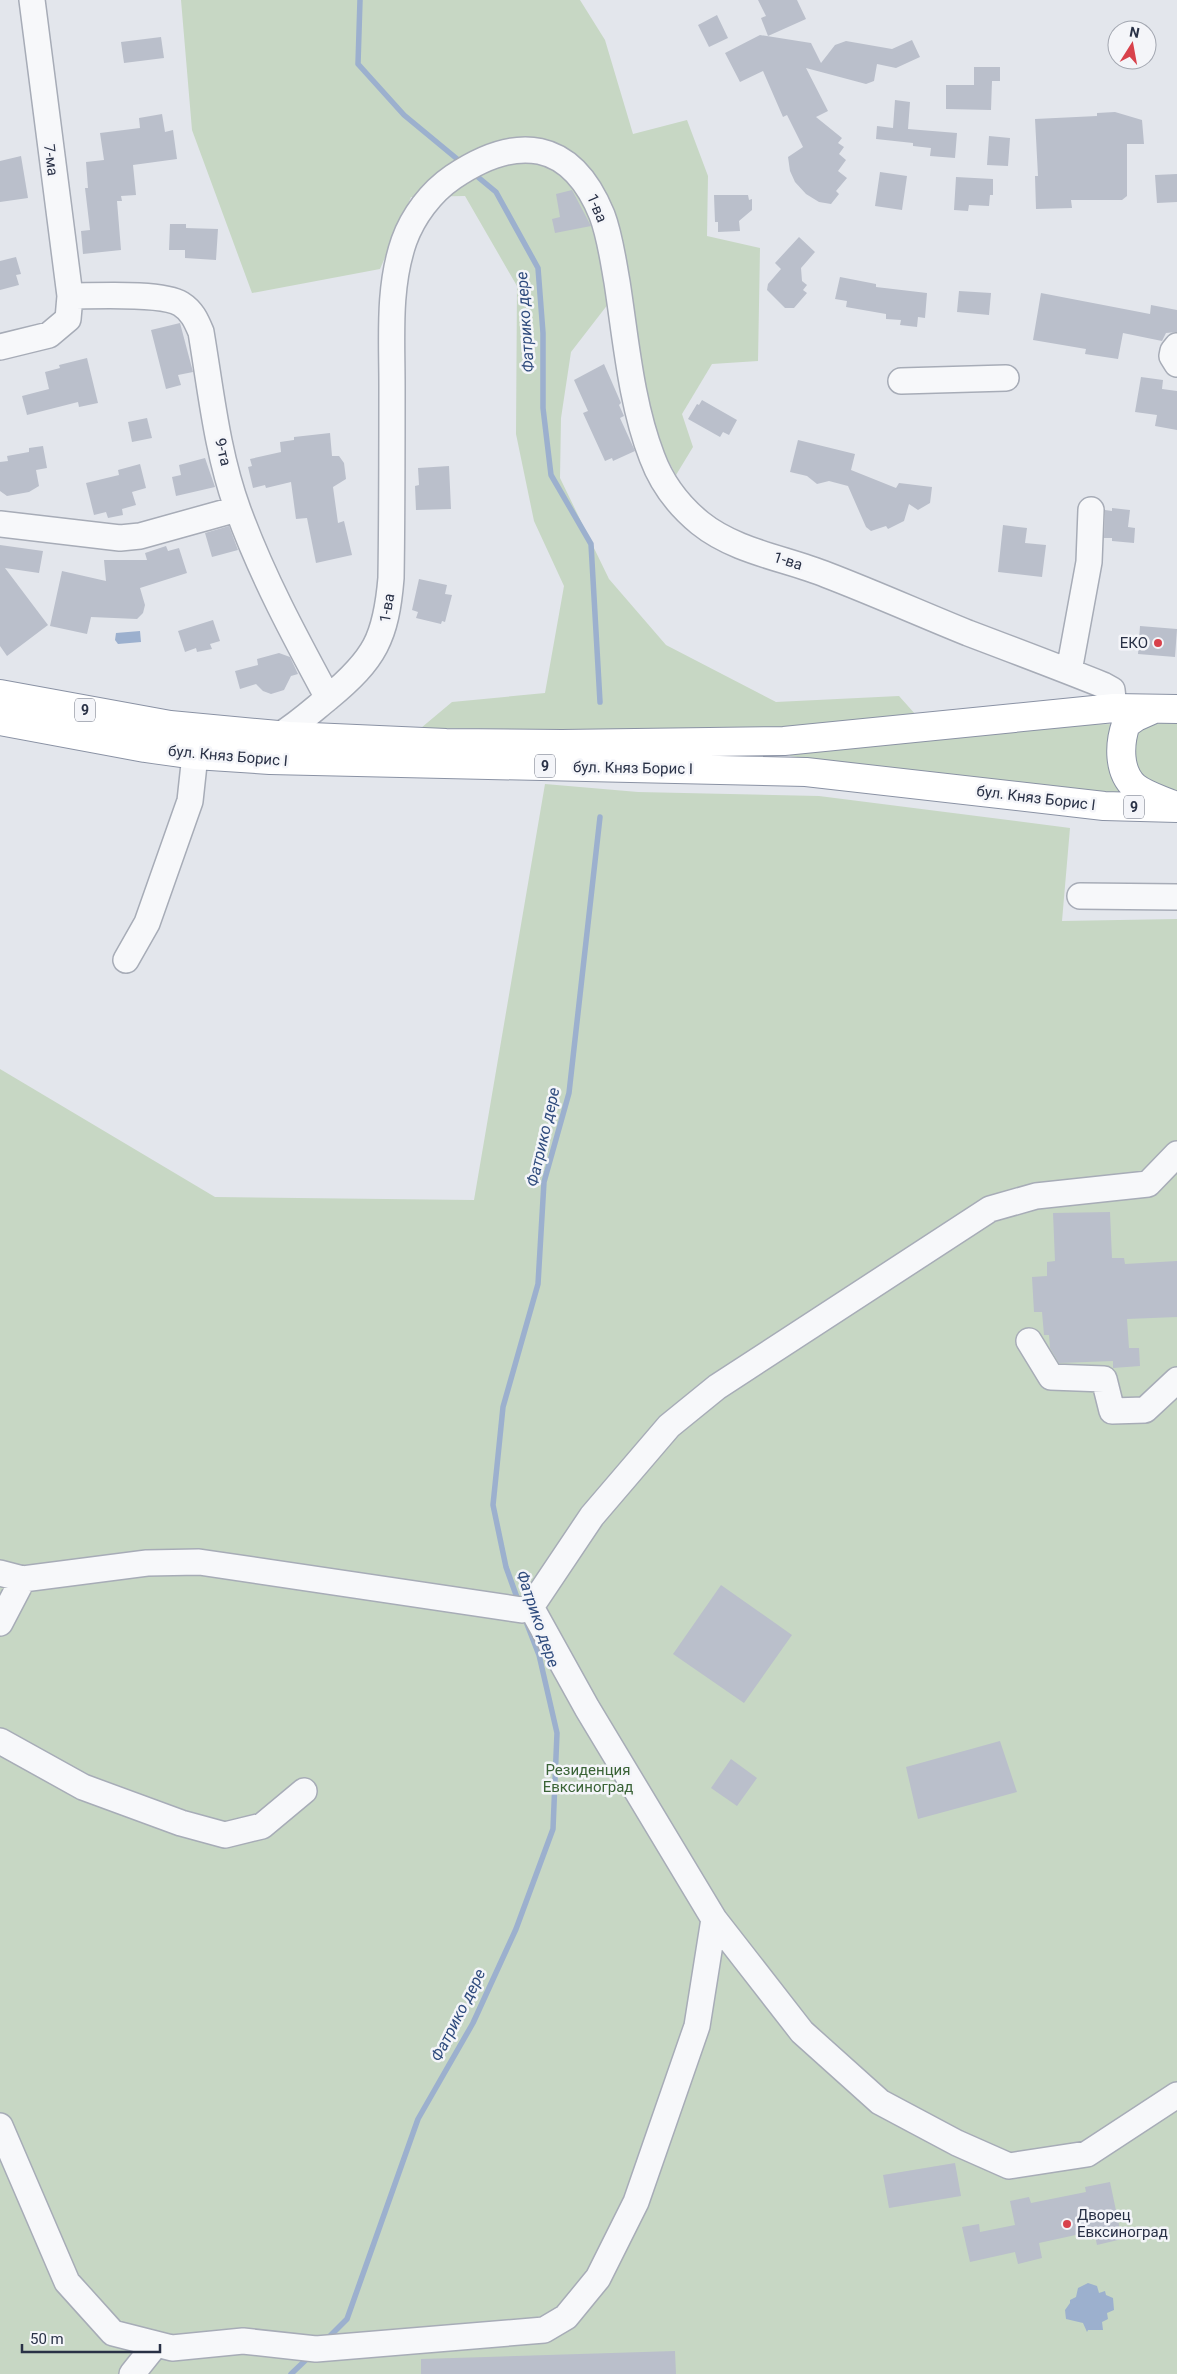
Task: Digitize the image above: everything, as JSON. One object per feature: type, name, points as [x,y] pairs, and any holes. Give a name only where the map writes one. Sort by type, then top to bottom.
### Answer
[{"type":"highway","name":"бул. Княз Борис I","points":[[0,694],[170,725],[280,735],[446,743],[562,744],[784,741],[1114,708],[1166,709]]},
{"type":"highway","points":[[1166,709],[1136,717],[1126,724],[1121,747],[1123,766],[1128,778],[1135,787],[1177,807]]},
{"type":"highway","name":"бул. Княз Борис I","points":[[0,721],[195,755],[270,760],[806,772],[1104,806],[1177,807]]},
{"type":"street","name":"7-ма","points":[[32,0],[69,307]]},
{"type":"street","name":"1-ва","points":[[280,735],[296,725],[350,680],[375,649],[388,612],[391,578],[392,321],[395,271],[405,238],[424,203],[451,178],[485,158],[520,148],[547,152],[572,167],[591,191],[603,218],[613,257],[638,407],[652,457],[669,493],[701,524],[731,542],[824,573],[1112,690],[1114,708]]},
{"type":"street","name":"9-та","points":[[69,307],[160,297],[180,303],[194,315],[201,332],[221,448],[237,509],[272,594],[328,698]]},
{"type":"street","points":[[0,347],[49,335],[69,307]]},
{"type":"street","points":[[1177,346],[1172,356],[1177,364]]},
{"type":"street","points":[[901,381],[1006,378]]},
{"type":"street","points":[[0,524],[120,538],[140,536],[237,509]]},
{"type":"street","points":[[1069,671],[1089,562],[1091,510]]},
{"type":"street","points":[[126,960],[147,923],[190,801],[195,755]]},
{"type":"street","points":[[1080,896],[1177,897]]},
{"type":"street","points":[[0,1623],[12,1576],[148,1563],[199,1562],[522,1610],[531,1607],[592,1516],[662,1433],[717,1386],[990,1209],[1036,1196],[1148,1184],[1177,1154]]},
{"type":"street","points":[[1029,1341],[1051,1377],[1104,1379],[1112,1411],[1144,1410],[1177,1380]]},
{"type":"street","points":[[531,1607],[587,1708],[714,1919],[802,2032],[880,2102],[957,2143],[1009,2166],[1086,2154],[1177,2095]]},
{"type":"street","points":[[0,1741],[83,1787],[181,1823],[225,1835],[262,1826],[304,1790]]},
{"type":"street","points":[[0,2126],[67,2282],[112,2333],[172,2348],[243,2341],[316,2349],[544,2330],[566,2316],[598,2278],[636,2202],[697,2026],[714,1919]]},
{"type":"street","points":[[132,2374],[156,2344]]},
{"type":"green space","points":[[181,0],[580,0],[605,40],[633,134],[687,120],[708,176],[707,236],[760,248],[758,361],[712,364],[682,414],[693,447],[676,475],[655,436],[640,362],[633,304],[612,299],[571,352],[561,418],[560,478],[609,579],[666,645],[776,702],[899,696],[916,715],[791,730],[693,734],[581,730],[421,728],[452,702],[545,693],[564,586],[534,521],[516,434],[517,286],[465,196],[411,197],[380,269],[252,293],[192,130]]},
{"type":"green space","points":[[1177,722],[1177,792],[1167,792],[1135,774],[1132,740],[1142,730],[1152,725]]},
{"type":"green space","points":[[1120,724],[1121,789],[1117,793],[916,772],[790,756],[791,749],[1038,725]]},
{"type":"green space","name":"Резиденция Евксиноград","points":[[545,784],[638,792],[819,796],[1070,828],[1062,921],[1177,919],[1177,2374],[0,2374],[0,1069],[215,1197],[474,1200]]},
{"type":"water","points":[[140,631],[141,642],[118,644],[115,640],[116,633]]},
{"type":"water","points":[[1088,2283],[1097,2286],[1099,2293],[1105,2291],[1106,2295],[1113,2298],[1114,2310],[1107,2313],[1108,2319],[1102,2322],[1103,2330],[1088,2330],[1087,2332],[1083,2323],[1066,2319],[1065,2310],[1070,2300],[1076,2297],[1078,2288]]},
{"type":"building","points":[[758,0],[797,0],[806,19],[768,36],[761,18],[766,16]]},
{"type":"building","points":[[717,15],[728,38],[709,47],[698,25]]},
{"type":"building","points":[[760,35],[811,43],[821,63],[835,45],[846,41],[892,49],[912,40],[920,57],[896,68],[877,64],[874,81],[866,84],[806,68],[828,111],[816,117],[842,138],[838,143],[844,147],[839,154],[846,160],[838,171],[847,178],[836,191],[839,194],[831,204],[819,202],[806,194],[795,182],[790,171],[788,157],[803,147],[787,115],[783,117],[763,71],[740,82],[725,53]]},
{"type":"building","points":[[161,37],[164,58],[124,63],[121,42]]},
{"type":"building","points":[[974,67],[1000,67],[1000,81],[992,81],[991,110],[946,109],[946,85],[974,85]]},
{"type":"building","points":[[895,100],[910,102],[908,129],[957,133],[955,158],[930,156],[931,148],[913,146],[913,143],[876,139],[877,126],[893,128]]},
{"type":"building","points":[[1115,112],[1142,120],[1144,144],[1127,144],[1127,196],[1122,200],[1071,200],[1072,208],[1036,209],[1035,176],[1038,176],[1035,119],[1097,116],[1097,113]]},
{"type":"building","points":[[162,114],[165,132],[173,130],[177,159],[133,165],[136,195],[121,196],[122,201],[117,201],[121,250],[83,254],[81,231],[90,230],[85,188],[88,188],[86,162],[104,160],[100,133],[140,128],[139,118]]},
{"type":"building","points":[[989,136],[1010,138],[1008,166],[987,165]]},
{"type":"building","points":[[21,156],[28,198],[0,202],[0,161]]},
{"type":"building","points":[[880,172],[907,176],[902,210],[875,206]]},
{"type":"building","points":[[1177,174],[1177,202],[1157,203],[1155,175]]},
{"type":"building","points":[[956,177],[993,179],[993,195],[990,195],[989,206],[969,205],[968,211],[954,210]]},
{"type":"building","points":[[572,190],[591,226],[555,233],[552,219],[560,217],[556,194]]},
{"type":"building","points":[[714,195],[748,195],[749,200],[752,199],[752,210],[739,221],[740,231],[718,232],[718,222],[715,222]]},
{"type":"building","points":[[170,224],[186,224],[186,228],[218,229],[216,260],[185,258],[185,250],[169,250]]},
{"type":"building","points":[[799,237],[815,252],[801,268],[802,281],[807,285],[803,290],[807,293],[794,308],[785,308],[767,290],[768,284],[781,269],[775,263]]},
{"type":"building","points":[[16,257],[21,274],[16,275],[19,285],[0,290],[0,261]]},
{"type":"building","points":[[840,277],[876,284],[876,287],[927,293],[925,318],[918,317],[917,327],[900,325],[901,320],[886,319],[886,314],[846,307],[847,301],[835,299]]},
{"type":"building","points":[[959,291],[991,293],[989,315],[957,312]]},
{"type":"building","points":[[1041,293],[1150,314],[1151,305],[1177,310],[1177,332],[1166,333],[1162,341],[1123,333],[1118,359],[1085,354],[1086,349],[1033,340]]},
{"type":"building","points":[[180,323],[193,372],[178,375],[181,385],[166,389],[151,330]]},
{"type":"building","points":[[87,358],[98,403],[79,407],[78,402],[27,415],[22,396],[49,389],[45,372],[60,368],[59,365]]},
{"type":"building","points":[[604,364],[621,403],[619,405],[624,416],[620,418],[635,451],[613,461],[612,458],[605,461],[583,413],[588,411],[574,380]]},
{"type":"building","points":[[1141,377],[1163,380],[1162,389],[1177,391],[1177,430],[1155,426],[1157,415],[1135,412]]},
{"type":"building","points":[[702,400],[737,420],[729,435],[723,432],[720,437],[688,419],[697,404],[699,405]]},
{"type":"building","points":[[147,418],[152,438],[132,442],[128,422]]},
{"type":"building","points":[[330,433],[332,456],[339,456],[344,463],[346,479],[333,487],[338,523],[344,521],[352,555],[316,563],[307,518],[296,519],[291,482],[266,488],[265,485],[253,488],[248,467],[252,466],[250,459],[281,452],[280,442],[294,440],[294,437]]},
{"type":"building","points":[[798,440],[855,454],[851,470],[896,488],[899,483],[932,487],[930,503],[918,510],[909,504],[904,521],[888,529],[886,526],[871,531],[866,527],[848,486],[829,481],[817,484],[807,476],[790,472]]},
{"type":"building","points":[[43,446],[47,468],[36,470],[39,486],[29,492],[7,496],[0,491],[0,462],[8,461],[7,456],[29,452],[29,448]]},
{"type":"building","points":[[205,458],[215,487],[176,496],[172,477],[181,475],[179,465]]},
{"type":"building","points":[[140,464],[146,488],[132,492],[136,505],[122,509],[123,515],[108,518],[106,512],[94,515],[86,483],[119,475],[118,470]]},
{"type":"building","points":[[449,466],[451,509],[416,510],[415,486],[419,485],[418,468]]},
{"type":"building","points":[[1112,508],[1130,510],[1128,527],[1135,528],[1134,543],[1112,541],[1112,538],[1104,538],[1105,510],[1112,511]]},
{"type":"building","points":[[1003,525],[1027,528],[1025,543],[1046,545],[1042,577],[998,572]]},
{"type":"building","points":[[229,526],[238,550],[212,557],[205,533]]},
{"type":"building","points":[[0,545],[43,551],[39,573],[5,568],[48,625],[7,656],[0,646]]},
{"type":"building","points":[[166,546],[168,551],[179,548],[187,573],[140,588],[145,605],[143,613],[137,619],[91,617],[87,634],[50,626],[62,571],[106,581],[104,560],[147,560],[145,553]]},
{"type":"building","points":[[419,579],[447,585],[445,594],[452,595],[445,622],[442,621],[441,624],[416,618],[418,612],[412,610]]},
{"type":"building","points":[[213,620],[220,641],[210,644],[212,649],[197,652],[196,648],[185,652],[178,631]]},
{"type":"building","points":[[1140,626],[1177,629],[1175,657],[1138,654]]},
{"type":"building","points":[[279,653],[290,657],[298,674],[291,676],[284,690],[271,694],[263,691],[256,684],[240,689],[235,671],[258,665],[257,659]]},
{"type":"building","points":[[1110,1212],[1112,1258],[1124,1258],[1125,1264],[1177,1261],[1177,1317],[1127,1319],[1129,1348],[1139,1348],[1140,1366],[1113,1368],[1113,1361],[1059,1363],[1050,1348],[1049,1335],[1044,1335],[1042,1312],[1034,1312],[1032,1277],[1047,1276],[1047,1262],[1055,1261],[1053,1213]]},
{"type":"building","points":[[721,1585],[792,1635],[744,1703],[673,1654]]},
{"type":"building","points":[[1000,1741],[1017,1792],[918,1819],[906,1767]]},
{"type":"building","points":[[731,1759],[757,1778],[737,1806],[711,1788]]},
{"type":"building","points":[[955,2163],[961,2196],[889,2208],[883,2175]]},
{"type":"building","name":"Дворец Евксиноград","points":[[1110,2182],[1122,2239],[1097,2245],[1094,2231],[1039,2243],[1042,2258],[1018,2264],[1015,2252],[970,2262],[962,2227],[979,2224],[980,2232],[1015,2225],[1010,2201],[1029,2197],[1031,2203],[1086,2192],[1085,2187]]},
{"type":"building","points":[[675,2351],[676,2374],[421,2374],[421,2359]]},
{"type":"waterway","name":"Фатрико дере","points":[[360,0],[358,64],[404,115],[462,163]]},
{"type":"waterway","name":"Фатрико дере","points":[[473,173],[496,192],[538,268],[543,333],[543,408],[551,475],[591,544],[600,702]]},
{"type":"waterway","name":"Фатрико дере","points":[[519,1603],[506,1567],[493,1505],[503,1407],[538,1284],[544,1182],[569,1093],[600,817]]},
{"type":"waterway","name":"Фатрико дере","points":[[325,2341],[347,2319],[418,2119],[473,2023],[516,1929],[553,1829],[557,1733],[539,1655],[527,1624]]},
{"type":"waterway","name":"Фатрико дере","points":[[291,2374],[310,2356]]},
{"type":"place","name":"ЕКО","points":[[1158,643]]},
{"type":"place","name":"Дворец Евксиноград","points":[[1067,2224]]}]
